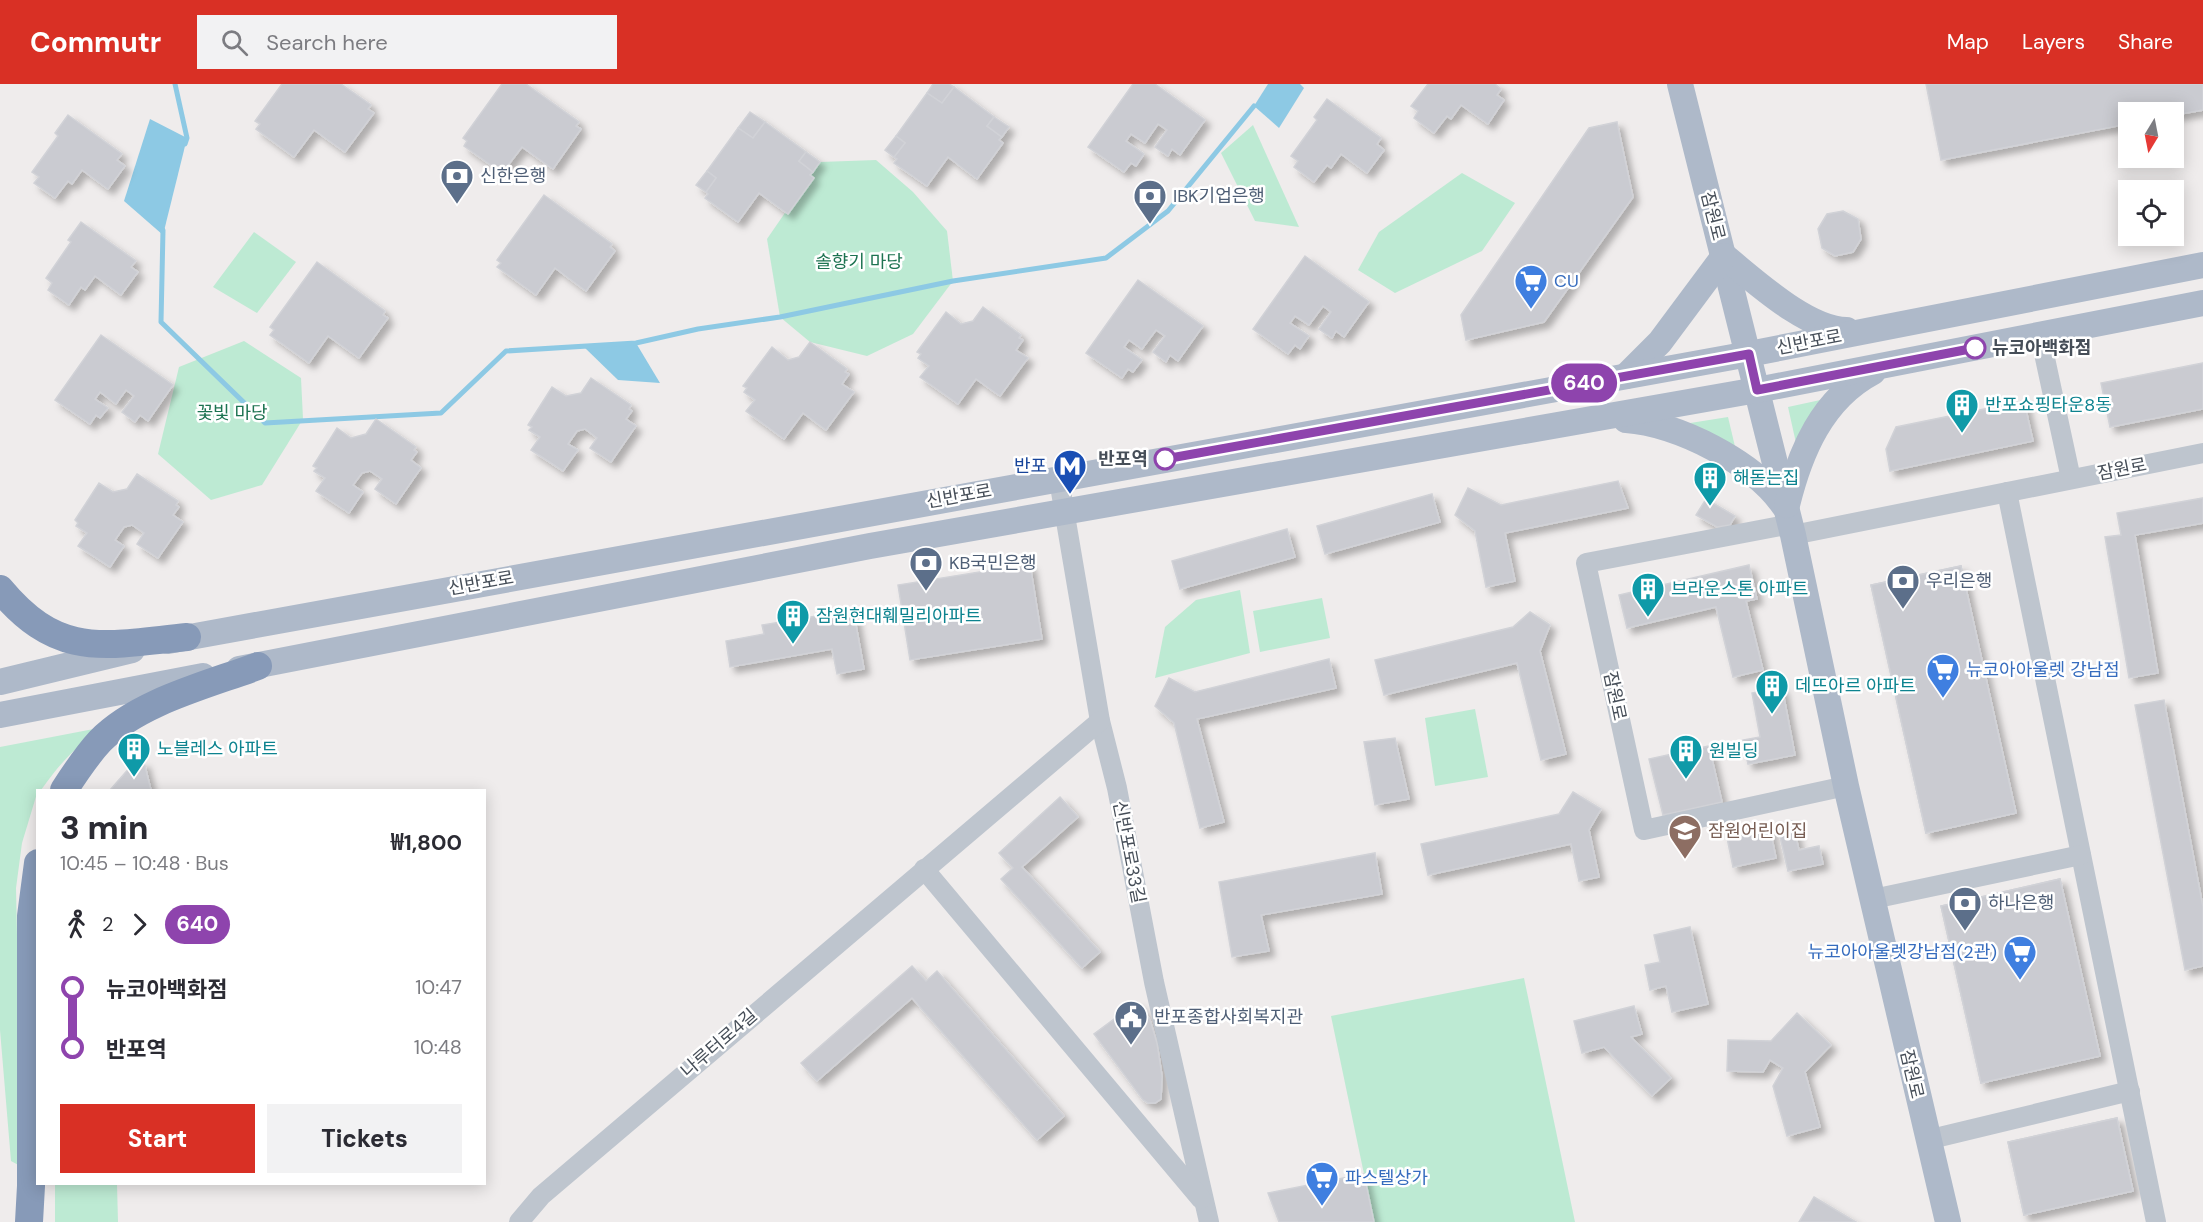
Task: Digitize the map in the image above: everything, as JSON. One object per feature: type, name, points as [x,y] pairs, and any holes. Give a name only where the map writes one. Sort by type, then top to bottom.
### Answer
[{"type":"highway","points":[[0,589],[23,614],[38,625],[66,640],[81,644],[101,646],[187,637]]},
{"type":"highway","points":[[65,789],[84,759],[100,741],[130,718],[162,702],[258,666]]},
{"type":"highway","points":[[29,1222],[31,916],[36,878]]},
{"type":"main road","name":"잠원로","points":[[1680,84],[1790,522],[1846,786],[1948,1222]]},
{"type":"main road","points":[[1626,376],[1660,342],[1724,256],[1767,290],[1817,324],[1843,330],[1893,325]]},
{"type":"main road","name":"신반포로","points":[[0,682],[187,637],[1749,354],[2203,265]]},
{"type":"main road","name":"신반포로","points":[[0,715],[870,546],[1757,390],[2203,303]]},
{"type":"main road","points":[[1790,522],[1800,460],[1826,412],[1851,386],[1888,365]]},
{"type":"main road","points":[[1599,418],[1648,422],[1695,438],[1740,464],[1759,478],[1777,495],[1790,522]]},
{"type":"street","points":[[2040,335],[2071,479]]},
{"type":"street","name":"잠원로","points":[[1846,786],[1644,830],[1586,563],[1790,522],[2007,492],[2203,453]]},
{"type":"street","name":"신반포로33길","points":[[1059,480],[1100,721],[1117,788],[1154,982],[1209,1222]]},
{"type":"street","points":[[2007,492],[2156,1222]]},
{"type":"street","name":"나루터로4길","points":[[519,1222],[541,1196],[1100,721]]},
{"type":"street","points":[[1873,899],[2081,855]]},
{"type":"street","points":[[924,869],[1203,1201]]},
{"type":"street","points":[[1927,1140],[2130,1090]]},
{"type":"green space","points":[[1253,125],[1299,227],[1255,221],[1221,153]]},
{"type":"green space","name":"솔향기 마당","points":[[876,160],[913,192],[947,231],[953,281],[913,334],[867,356],[810,342],[780,317],[767,239],[820,162]]},
{"type":"green space","points":[[1462,173],[1515,203],[1482,251],[1395,293],[1358,270],[1379,232]]},
{"type":"green space","points":[[254,232],[296,262],[257,313],[213,287]]},
{"type":"green space","name":"꽃빛 마당","points":[[244,341],[301,378],[303,419],[262,485],[211,500],[158,454],[179,367]]},
{"type":"green space","points":[[1825,399],[1796,443],[1788,407]]},
{"type":"green space","points":[[1728,417],[1737,455],[1684,424]]},
{"type":"green space","points":[[1240,590],[1250,653],[1155,678],[1165,627],[1196,600]]},
{"type":"green space","points":[[1322,598],[1330,638],[1260,652],[1253,611]]},
{"type":"green space","points":[[1475,709],[1488,777],[1435,786],[1425,718]]},
{"type":"green space","points":[[104,727],[76,749],[42,789],[36,789],[36,797],[22,843],[16,888],[22,1167],[11,1161],[0,1030],[0,747]]},
{"type":"green space","points":[[1524,978],[1575,1222],[1374,1222],[1331,1016]]},
{"type":"green space","points":[[55,1185],[117,1185],[118,1222],[55,1222]]},
{"type":"water","points":[[1268,84],[1300,84],[1304,88],[1279,128],[1254,106]]},
{"type":"water","points":[[150,119],[187,138],[163,235],[124,201]]},
{"type":"water","points":[[636,343],[660,383],[618,380],[583,346]]},
{"type":"building","points":[[282,84],[341,84],[371,105],[368,109],[374,113],[345,152],[314,130],[294,157],[256,129],[260,124],[255,121]]},
{"type":"building","points":[[502,84],[526,84],[579,122],[576,126],[581,129],[553,169],[522,147],[502,173],[464,146],[467,141],[463,138]]},
{"type":"building","points":[[933,84],[949,84],[954,87],[942,103],[927,93]]},
{"type":"building","points":[[1133,84],[1155,84],[1205,120],[1180,155],[1172,149],[1168,156],[1155,147],[1167,130],[1158,124],[1145,143],[1131,134],[1126,141],[1144,154],[1136,166],[1131,163],[1124,172],[1088,147]]},
{"type":"building","points":[[1428,84],[1495,84],[1501,89],[1497,95],[1504,100],[1488,124],[1461,105],[1451,119],[1447,116],[1434,133],[1414,118],[1418,111],[1411,106]]},
{"type":"building","points":[[1926,84],[2203,84],[2203,110],[2184,113],[2184,102],[2118,102],[2118,126],[1941,160]]},
{"type":"building","points":[[954,87],[994,117],[987,126],[1002,137],[999,140],[1003,143],[977,179],[948,157],[927,186],[894,163],[897,159],[894,157],[905,143],[896,136],[927,93],[942,103]]},
{"type":"building","points":[[1327,99],[1381,138],[1377,144],[1384,150],[1367,173],[1341,154],[1331,168],[1327,165],[1314,182],[1294,167],[1298,161],[1291,156],[1317,120],[1314,117]]},
{"type":"building","points":[[750,112],[765,122],[753,138],[738,128]]},
{"type":"building","points":[[68,115],[122,154],[117,160],[125,166],[108,189],[82,170],[72,184],[68,181],[55,198],[34,183],[39,177],[32,172],[58,136],[55,133]]},
{"type":"building","points":[[994,117],[1009,127],[1002,137],[987,126]]},
{"type":"building","points":[[765,122],[806,152],[799,161],[813,172],[810,175],[814,178],[788,214],[759,193],[738,222],[705,198],[708,194],[706,192],[716,178],[707,171],[738,128],[753,138]]},
{"type":"building","points":[[1617,122],[1633,197],[1544,322],[1466,340],[1461,315],[1589,128]]},
{"type":"building","points":[[896,136],[905,143],[894,157],[885,150]]},
{"type":"building","points":[[806,152],[820,162],[813,172],[799,161]]},
{"type":"building","points":[[707,171],[716,178],[706,192],[696,185]]},
{"type":"building","points":[[544,195],[612,244],[610,247],[615,251],[586,291],[555,268],[536,295],[497,267],[501,263],[497,260]]},
{"type":"building","points":[[1843,211],[1858,219],[1861,239],[1853,252],[1835,256],[1822,248],[1818,229],[1827,214]]},
{"type":"building","points":[[81,222],[136,261],[131,267],[138,272],[121,295],[95,276],[85,290],[81,287],[69,305],[48,290],[52,283],[46,278],[71,242],[68,240]]},
{"type":"building","points":[[1305,256],[1369,302],[1344,337],[1336,331],[1332,338],[1319,329],[1331,312],[1323,306],[1309,325],[1295,316],[1290,323],[1309,336],[1300,349],[1295,345],[1288,354],[1253,329]]},
{"type":"building","points":[[317,262],[385,311],[383,315],[388,318],[359,358],[328,336],[309,363],[270,335],[274,330],[270,327]]},
{"type":"building","points":[[1138,280],[1203,326],[1178,361],[1170,355],[1166,362],[1153,352],[1165,336],[1156,330],[1142,349],[1129,340],[1124,347],[1142,360],[1133,372],[1128,369],[1122,378],[1086,353]]},
{"type":"building","points":[[983,307],[1021,335],[1019,338],[1023,340],[1016,350],[1028,358],[1000,396],[976,379],[958,404],[920,377],[929,366],[918,358],[921,354],[917,352],[946,312],[961,324],[973,321]]},
{"type":"building","points":[[101,335],[173,385],[148,421],[140,415],[135,422],[122,412],[134,396],[126,390],[116,404],[100,392],[95,399],[108,408],[100,418],[96,415],[90,424],[55,400]]},
{"type":"building","points":[[810,342],[847,369],[845,372],[849,374],[842,384],[854,392],[826,430],[803,413],[784,439],[746,411],[755,400],[744,392],[747,388],[743,386],[772,347],[788,360],[799,357]]},
{"type":"building","points":[[2203,363],[2203,409],[2110,427],[2101,383]]},
{"type":"building","points":[[591,378],[631,405],[629,409],[632,411],[626,419],[636,426],[611,462],[590,448],[597,438],[585,429],[577,431],[568,444],[578,450],[563,471],[531,450],[540,437],[529,430],[532,427],[528,425],[552,387],[566,396],[581,393]]},
{"type":"building","name":"반포쇼핑타운8동","points":[[2024,401],[2033,441],[1890,471],[1886,449],[1896,427]]},
{"type":"building","points":[[376,419],[416,447],[414,450],[417,452],[411,460],[421,468],[396,504],[375,489],[382,479],[370,471],[362,473],[353,485],[363,492],[349,513],[316,491],[325,478],[314,471],[317,468],[313,466],[337,428],[351,438],[366,434]]},
{"type":"building","points":[[137,474],[178,501],[176,505],[179,507],[173,515],[183,522],[158,558],[137,544],[144,533],[132,525],[124,527],[115,540],[124,546],[110,567],[78,546],[87,533],[76,526],[78,523],[75,520],[99,483],[113,492],[127,489]]},
{"type":"building","points":[[1618,481],[1628,508],[1505,533],[1515,581],[1486,587],[1475,531],[1455,515],[1468,488],[1501,505]]},
{"type":"building","points":[[1432,494],[1440,522],[1325,554],[1317,526]]},
{"type":"building","points":[[2203,498],[2203,523],[2135,535],[2158,673],[2129,678],[2105,537],[2121,535],[2117,513]]},
{"type":"building","name":"해돋는집","points":[[1706,499],[1735,516],[1730,525],[1717,527],[1696,515]]},
{"type":"building","points":[[1287,529],[1295,557],[1180,589],[1172,561]]},
{"type":"building","points":[[1030,564],[1042,639],[910,660],[898,585]]},
{"type":"building","name":"브라운스톤 아파트","points":[[1749,565],[1757,599],[1746,601],[1763,670],[1733,677],[1716,607],[1627,628],[1619,595]]},
{"type":"building","name":"뉴코아아울렛 강남점","points":[[1961,566],[2016,813],[1926,833],[1871,585]]},
{"type":"building","name":"뉴코아아울렛 강남점","points":[[1961,566],[2016,813],[1926,833],[1871,585]]},
{"type":"building","points":[[1530,612],[1550,625],[1540,651],[1566,754],[1541,760],[1517,663],[1384,695],[1375,660],[1513,627]]},
{"type":"building","name":"잠원현대훼밀리아파트","points":[[854,614],[864,669],[837,674],[832,649],[730,667],[726,641],[764,634],[762,625],[816,616],[817,621]]},
{"type":"building","points":[[1329,659],[1336,688],[1197,719],[1224,822],[1200,828],[1174,723],[1155,706],[1169,678],[1195,692]]},
{"type":"building","name":"데뜨아르 아파트","points":[[1782,687],[1795,755],[1748,764],[1743,740],[1760,737],[1752,693]]},
{"type":"building","points":[[2164,700],[2203,907],[2203,966],[2185,970],[2135,705]]},
{"type":"building","points":[[1395,738],[1409,799],[1375,805],[1364,742]]},
{"type":"building","name":"원빌딩","points":[[1709,746],[1722,802],[1663,815],[1649,759]]},
{"type":"building","name":"노블레스 아파트","points":[[144,762],[151,789],[111,789],[132,765]]},
{"type":"building","points":[[1573,792],[1601,809],[1589,830],[1599,877],[1579,881],[1571,844],[1428,875],[1421,844],[1559,814]]},
{"type":"building","points":[[1060,797],[1078,817],[1022,867],[1100,952],[1082,968],[1001,879],[1013,868],[999,853]]},
{"type":"building","points":[[1792,821],[1799,850],[1819,846],[1823,864],[1788,871],[1777,824]]},
{"type":"building","points":[[1769,824],[1776,858],[1733,867],[1726,833]]},
{"type":"building","points":[[1375,853],[1382,894],[1261,915],[1269,951],[1232,957],[1219,882]]},
{"type":"building","name":"뉴코아아울렛강남점(2관)","points":[[2060,879],[2100,1056],[1981,1083],[1941,906]]},
{"type":"building","name":"뉴코아아울렛강남점(2관)","points":[[2060,879],[2100,1056],[1981,1083],[1941,906]]},
{"type":"building","points":[[1690,927],[1708,1004],[1672,1012],[1666,986],[1650,990],[1645,965],[1660,962],[1654,935]]},
{"type":"building","points":[[912,966],[926,981],[937,971],[1064,1116],[1037,1140],[912,998],[817,1081],[801,1063]]},
{"type":"building","points":[[1137,1002],[1150,1020],[1157,1043],[1162,1076],[1161,1099],[1155,1103],[1143,1100],[1094,1034]]},
{"type":"building","points":[[1634,1006],[1642,1034],[1631,1037],[1671,1078],[1652,1096],[1604,1047],[1582,1053],[1574,1021]]},
{"type":"building","points":[[1797,1013],[1831,1045],[1805,1072],[1820,1127],[1787,1136],[1773,1086],[1783,1068],[1770,1060],[1763,1072],[1727,1071],[1728,1040],[1771,1041]]},
{"type":"building","points":[[2117,1118],[2133,1191],[2024,1215],[2008,1142]]},
{"type":"building","points":[[2117,1118],[2133,1191],[2024,1215],[2008,1142]]},
{"type":"building","name":"파스텔상가","points":[[1364,1174],[1374,1222],[1279,1222],[1268,1193]]},
{"type":"building","points":[[1814,1197],[1856,1222],[1799,1222]]},
{"type":"waterway","points":[[175,84],[187,138],[185,144]]},
{"type":"waterway","points":[[163,230],[161,322],[265,423],[441,413],[506,351],[636,343],[698,329],[780,317],[953,281],[1106,258],[1168,211],[1254,106]]},
{"type":"bus line","name":"640","points":[[1165,459],[1749,354],[1757,390],[1975,348]]},
{"type":"place","name":"신한은행","points":[[457,205]]},
{"type":"place","name":"IBK기업은행","points":[[1150,225]]},
{"type":"place","name":"CU","points":[[1531,310]]},
{"type":"place","name":"뉴코아백화점","points":[[1975,348]]},
{"type":"place","name":"반포쇼핑타운8동","points":[[1962,434]]},
{"type":"place","name":"반포역","points":[[1165,459]]},
{"type":"place","name":"반포","points":[[1070,495]]},
{"type":"place","name":"해돋는집","points":[[1710,507]]},
{"type":"place","name":"KB국민은행","points":[[926,592]]},
{"type":"place","name":"우리은행","points":[[1903,610]]},
{"type":"place","name":"브라운스톤 아파트","points":[[1648,618]]},
{"type":"place","name":"잠원현대훼밀리아파트","points":[[793,645]]},
{"type":"place","name":"뉴코아아울렛 강남점","points":[[1943,699]]},
{"type":"place","name":"데뜨아르 아파트","points":[[1772,715]]},
{"type":"place","name":"노블레스 아파트","points":[[134,778]]},
{"type":"place","name":"원빌딩","points":[[1686,780]]},
{"type":"place","name":"잠원어린이집","points":[[1685,860]]},
{"type":"place","name":"하나은행","points":[[1965,932]]},
{"type":"place","name":"뉴코아아울렛강남점(2관)","points":[[2020,981]]},
{"type":"place","name":"반포종합사회복지관","points":[[1131,1046]]},
{"type":"place","name":"파스텔상가","points":[[1322,1207]]}]
